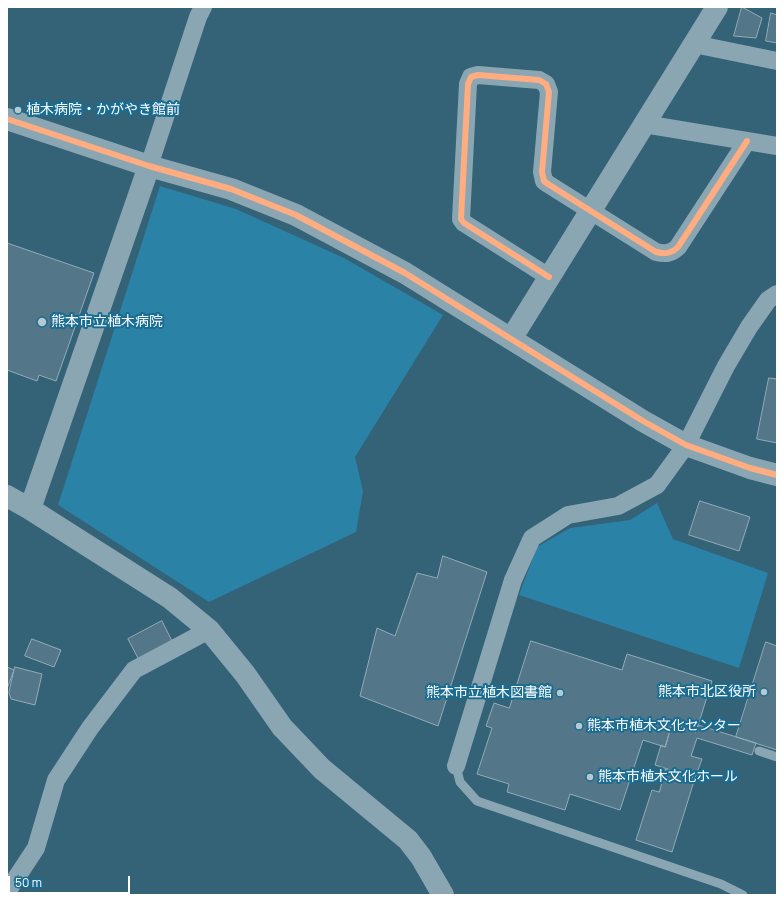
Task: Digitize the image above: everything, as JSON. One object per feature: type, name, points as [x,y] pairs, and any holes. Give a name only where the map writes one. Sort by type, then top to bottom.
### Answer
[{"type":"street","points":[[511,339],[717,7]]},
{"type":"street","points":[[30,508],[149,166],[197,10]]},
{"type":"street","points":[[694,44],[777,61]]},
{"type":"street","points":[[549,277],[464,223],[461,219],[468,84],[471,77],[478,75],[538,80],[546,84],[549,92],[543,177],[548,184],[656,252],[672,253],[678,247],[747,141]]},
{"type":"street","points":[[7,119],[149,166],[231,189],[296,215],[405,273],[643,421],[686,445],[750,468],[777,475]]},
{"type":"street","points":[[644,124],[777,146]]},
{"type":"street","points":[[456,766],[513,580],[532,538],[568,515],[618,506],[657,485],[686,445],[726,366],[749,328],[768,300],[777,294]]},
{"type":"street","points":[[7,496],[30,508],[170,598],[209,630],[245,674],[282,727],[322,770],[408,840],[421,857],[443,895]]},
{"type":"street","points":[[7,892],[36,848],[56,780],[90,728],[134,670],[209,630]]},
{"type":"lane","points":[[759,751],[777,757]]},
{"type":"lane","points":[[456,766],[460,782],[477,801],[721,884],[743,895]]},
{"type":"shaded area","points":[[160,186],[236,209],[344,258],[443,315],[355,457],[363,491],[356,532],[209,602],[58,505]]},
{"type":"shaded area","points":[[657,503],[673,539],[768,573],[739,668],[519,595],[537,547],[570,528],[630,520]]},
{"type":"building","points":[[742,7],[762,18],[756,38],[734,36]]},
{"type":"building","points":[[771,13],[777,15],[777,43],[766,41]]},
{"type":"building","name":"熊本市立植木病院","points":[[7,243],[94,273],[56,381],[39,375],[37,381],[7,370]]},
{"type":"building","points":[[769,378],[777,379],[777,443],[757,439]]},
{"type":"building","points":[[700,501],[750,517],[739,551],[689,535]]},
{"type":"building","points":[[443,556],[487,572],[438,726],[360,696],[377,628],[395,636],[417,573],[437,578]]},
{"type":"building","points":[[162,621],[174,645],[140,662],[128,639]]},
{"type":"building","points":[[32,639],[61,650],[54,667],[25,656]]},
{"type":"building","name":"熊本市植木文化センター","points":[[531,641],[622,670],[627,654],[712,681],[696,732],[672,724],[665,747],[643,740],[620,810],[570,794],[565,810],[507,792],[509,784],[477,774],[492,728],[486,726],[494,703],[509,708]]},
{"type":"building","name":"熊本市北区役所","points":[[766,642],[777,646],[777,750],[736,737]]},
{"type":"building","points":[[7,667],[14,670],[7,689]]},
{"type":"building","points":[[15,667],[42,674],[35,705],[11,699],[9,693]]},
{"type":"building","points":[[672,724],[696,732],[698,725],[756,743],[752,755],[697,738],[691,756],[702,759],[695,778],[655,765],[661,745],[665,747]]},
{"type":"building","points":[[666,769],[695,778],[672,852],[636,840],[652,790],[659,792]]},
{"type":"cycle path","points":[[549,277],[464,223],[461,219],[468,84],[471,77],[478,75],[539,80],[546,84],[549,92],[542,172],[544,181],[656,252],[668,253],[678,247],[747,141]]},
{"type":"cycle path","points":[[7,119],[149,166],[231,189],[296,215],[405,273],[643,421],[686,445],[750,468],[777,475]]},
{"type":"place","name":"植木病院・かがやき館前","points":[[18,110]]},
{"type":"place","name":"熊本市立植木病院","points":[[42,322]]},
{"type":"place","name":"熊本市北区役所","points":[[764,692]]},
{"type":"place","name":"熊本市立植木図書館","points":[[560,693]]},
{"type":"place","name":"熊本市植木文化センター","points":[[579,726]]},
{"type":"place","name":"熊本市植木文化ホール","points":[[590,777]]}]
